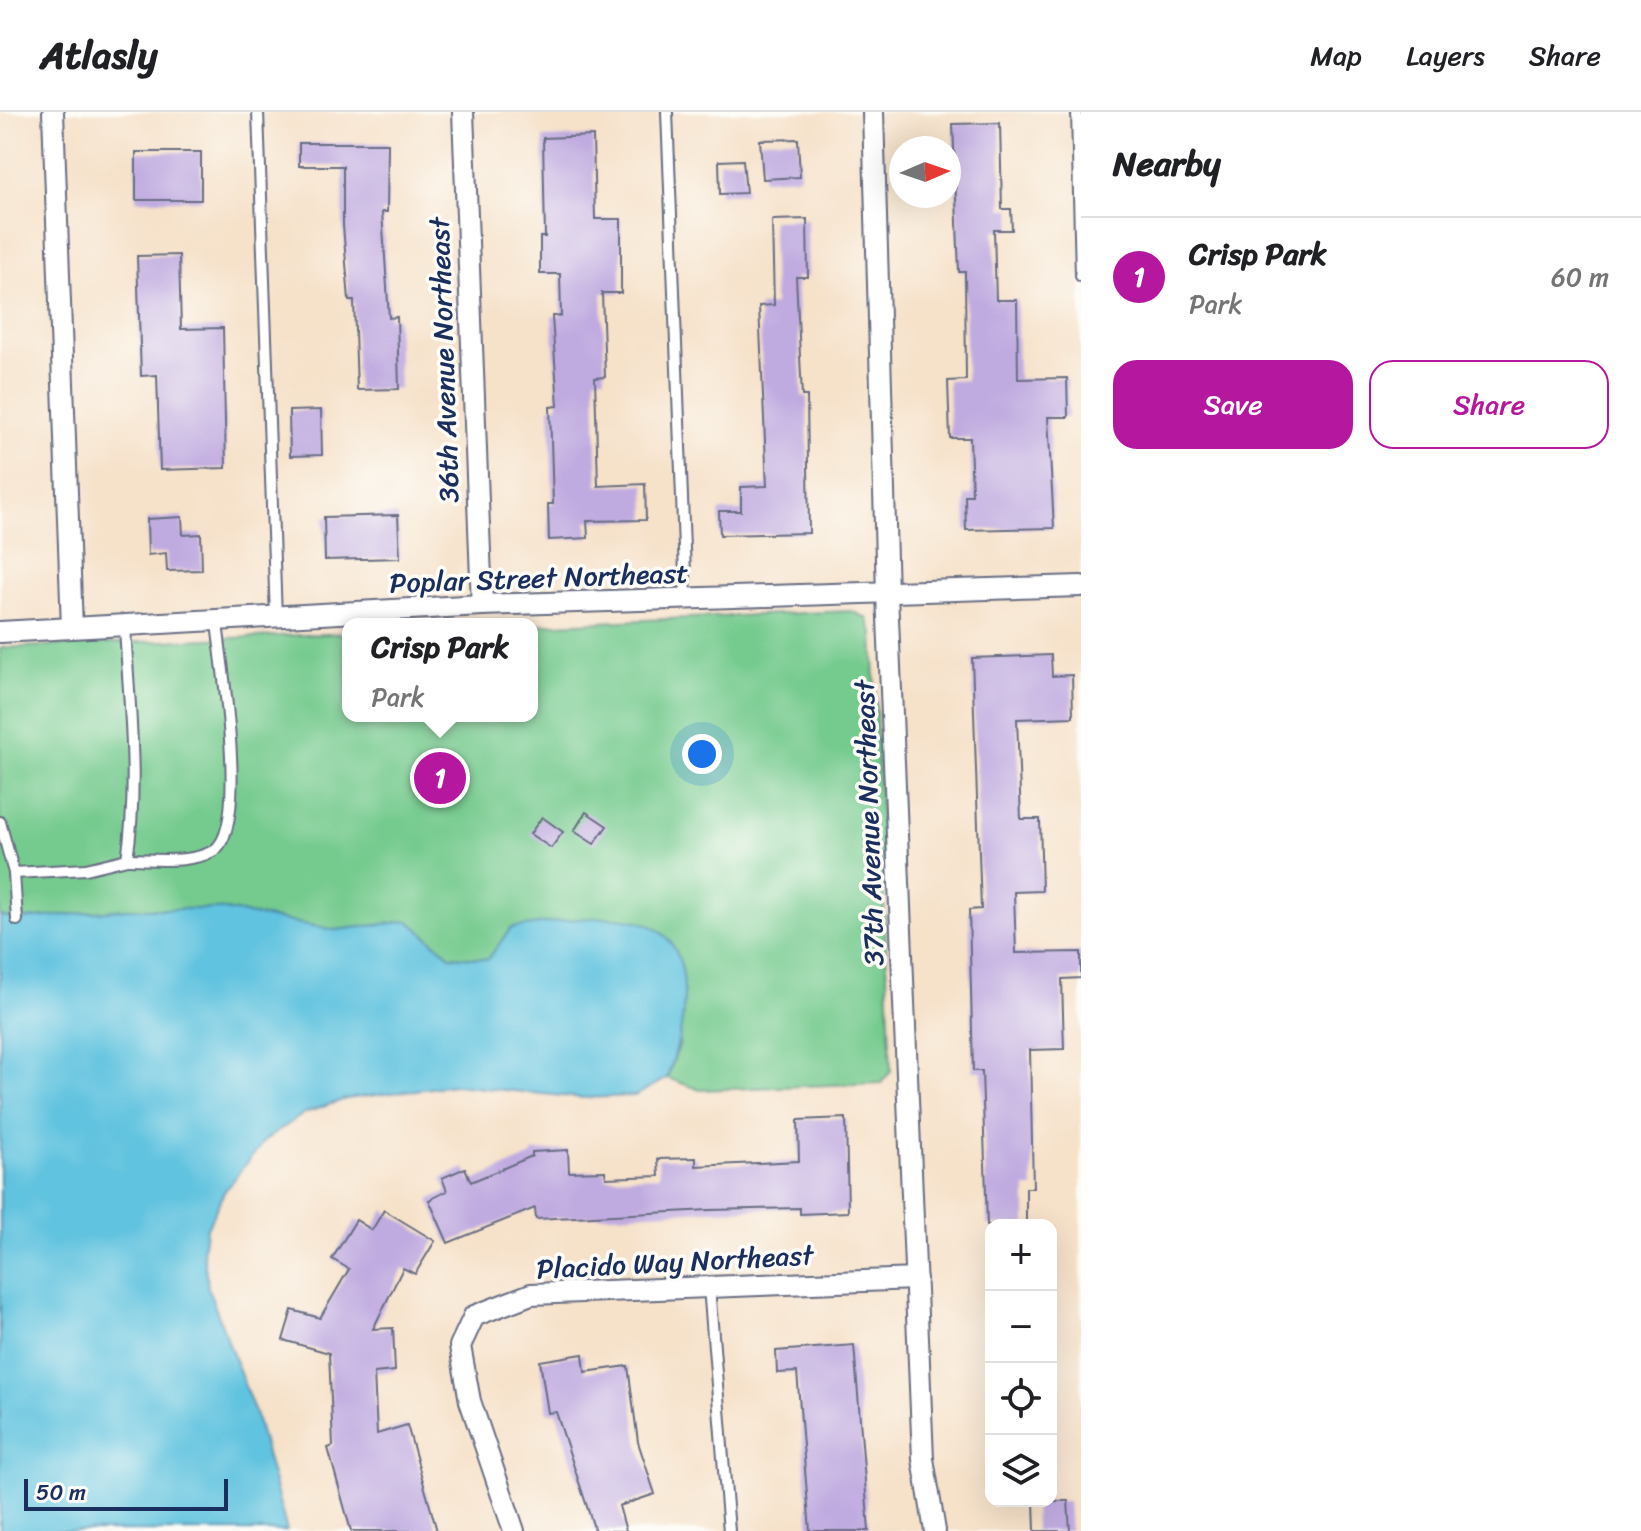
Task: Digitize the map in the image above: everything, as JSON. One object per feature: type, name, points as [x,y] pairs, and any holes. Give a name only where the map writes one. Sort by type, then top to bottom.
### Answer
[{"type":"street","points":[[53,112],[72,628]]},
{"type":"street","name":"36th Avenue Northeast","points":[[463,112],[482,605]]},
{"type":"street","name":"37th Avenue Northeast","points":[[873,112],[887,594],[923,1459],[935,1531]]},
{"type":"street","name":"Poplar Street Northeast","points":[[0,632],[482,605],[1081,586]]},
{"type":"street","name":"Placido Way Northeast","points":[[514,1531],[470,1401],[460,1346],[474,1316],[531,1294],[916,1279]]},
{"type":"lane","points":[[258,112],[276,618]]},
{"type":"lane","points":[[667,112],[686,600]]},
{"type":"lane","points":[[1077,112],[1081,276]]},
{"type":"lane","points":[[14,873],[86,869],[127,859],[183,858],[213,851],[228,833],[234,797],[217,622]]},
{"type":"lane","points":[[125,627],[132,747],[131,830],[127,859]]},
{"type":"lane","points":[[0,822],[14,873],[17,920]]},
{"type":"lane","points":[[709,1287],[729,1531]]},
{"type":"green space","points":[[851,611],[867,618],[873,633],[891,1071],[881,1083],[700,1090],[667,1078],[680,1043],[488,959],[450,956],[409,921],[336,930],[219,909],[126,909],[17,920],[0,916],[0,648],[342,633],[342,722],[538,722],[538,625]]},
{"type":"water","points":[[126,909],[219,909],[336,930],[409,921],[450,956],[488,959],[511,928],[582,919],[620,918],[651,926],[667,938],[678,955],[683,975],[682,1019],[667,1078],[635,1096],[582,1098],[455,1085],[346,1099],[305,1113],[265,1140],[224,1192],[206,1230],[203,1251],[208,1288],[255,1413],[287,1531],[0,1531],[0,916],[17,920]]},
{"type":"building","points":[[1000,123],[1002,209],[1011,209],[1012,230],[994,230],[996,300],[1017,300],[1018,379],[1067,378],[1068,417],[1048,417],[1054,528],[966,530],[965,495],[972,495],[970,438],[950,438],[948,381],[966,380],[965,272],[959,272],[956,208],[961,208],[961,136],[953,136],[953,124]]},
{"type":"building","points":[[593,136],[595,219],[621,219],[621,293],[602,293],[605,377],[595,378],[598,486],[645,484],[646,520],[587,521],[588,538],[549,540],[548,504],[553,504],[550,407],[558,406],[552,316],[561,316],[560,274],[540,274],[540,237],[545,237],[543,138]]},
{"type":"building","points":[[798,139],[800,177],[763,179],[760,140]]},
{"type":"building","points":[[299,143],[388,143],[387,212],[382,212],[389,318],[397,317],[399,389],[357,390],[354,301],[349,301],[343,225],[343,166],[299,166]]},
{"type":"building","points":[[136,152],[201,152],[201,200],[136,200]]},
{"type":"building","points":[[743,160],[746,193],[720,194],[719,161]]},
{"type":"building","points":[[807,219],[808,277],[796,277],[802,396],[807,396],[809,533],[720,535],[719,511],[741,511],[741,487],[767,486],[759,306],[774,305],[772,220]]},
{"type":"building","points":[[179,255],[181,329],[223,328],[226,468],[160,470],[157,375],[141,376],[137,256]]},
{"type":"building","points":[[321,410],[322,455],[290,456],[289,411]]},
{"type":"building","points":[[398,515],[400,558],[325,560],[324,517]]},
{"type":"building","points":[[182,517],[183,535],[201,534],[202,570],[167,571],[166,553],[148,555],[147,519]]},
{"type":"building","points":[[1051,655],[1052,676],[1072,675],[1073,717],[1017,719],[1021,819],[1040,819],[1042,891],[1014,892],[1016,953],[1081,952],[1081,978],[1062,979],[1064,1049],[1030,1050],[1033,1188],[1026,1188],[1026,1219],[987,1219],[982,1071],[973,1071],[969,910],[981,909],[972,658]]},
{"type":"building","points":[[586,812],[607,826],[594,844],[574,831]]},
{"type":"building","points":[[542,817],[563,832],[551,848],[530,834]]},
{"type":"building","points":[[846,1118],[848,1212],[800,1214],[800,1208],[710,1210],[536,1219],[535,1208],[448,1243],[429,1200],[447,1191],[442,1178],[465,1168],[471,1182],[532,1156],[532,1152],[568,1150],[569,1172],[605,1171],[606,1178],[659,1176],[658,1159],[696,1158],[696,1166],[799,1161],[798,1120]]},
{"type":"building","points":[[384,1210],[435,1241],[415,1274],[403,1268],[373,1329],[393,1328],[395,1371],[374,1373],[377,1434],[407,1425],[437,1531],[351,1531],[328,1448],[333,1446],[329,1353],[283,1340],[292,1310],[320,1318],[349,1269],[332,1259],[356,1220],[372,1230]]},
{"type":"building","points":[[854,1345],[869,1531],[810,1531],[797,1372],[777,1373],[776,1351]]},
{"type":"building","points":[[583,1354],[585,1372],[628,1366],[638,1442],[655,1494],[619,1506],[626,1531],[595,1531],[556,1412],[548,1413],[540,1361]]},
{"type":"building","points":[[1057,1501],[1068,1501],[1070,1531],[1035,1531],[1034,1507],[1057,1507]]},
{"type":"place","name":"Crisp Park","points":[[440,778]]}]
